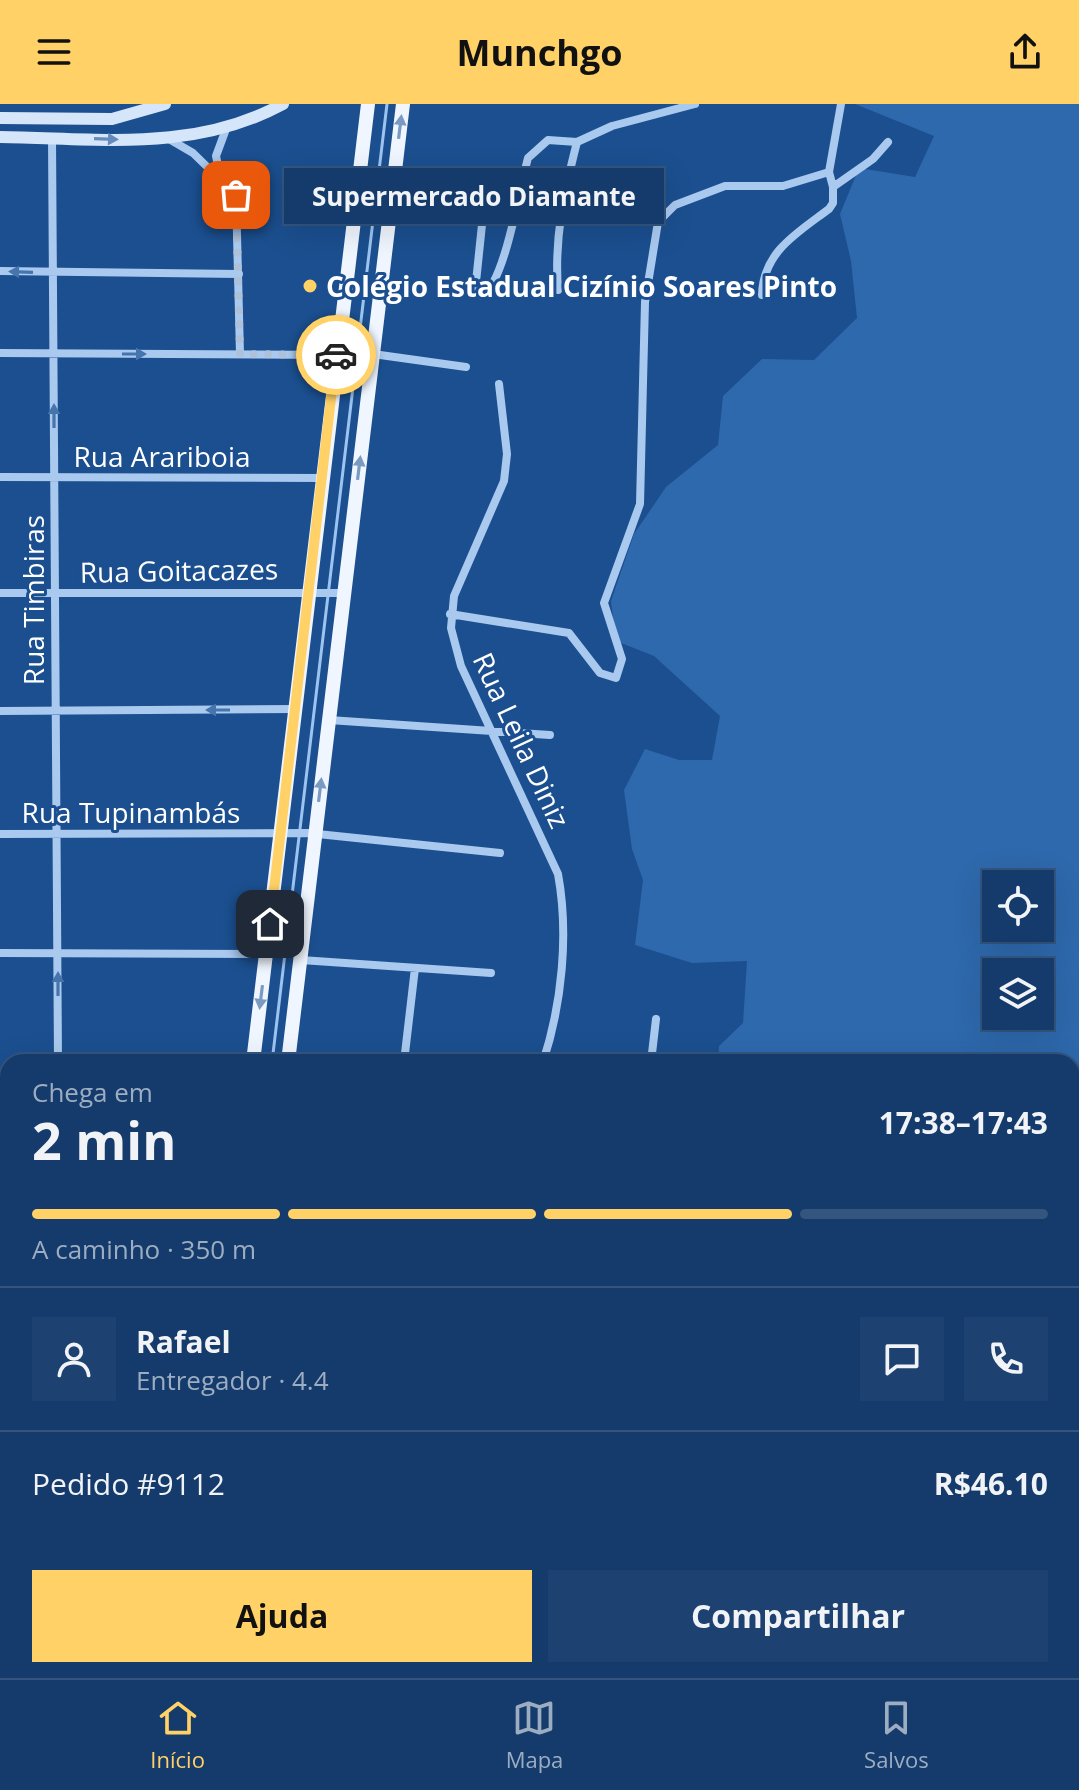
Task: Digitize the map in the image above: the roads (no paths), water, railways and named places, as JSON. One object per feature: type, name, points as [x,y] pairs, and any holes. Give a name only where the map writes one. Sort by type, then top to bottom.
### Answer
[{"type":"main road","points":[[0,118],[100,120],[165,104]]},
{"type":"main road","points":[[0,137],[169,139],[226,129],[283,104]]},
{"type":"main road","points":[[289,1054],[312,834],[329,720],[338,593],[373,354],[403,104]]},
{"type":"main road","points":[[254,1054],[266,954],[288,833],[296,709],[316,591],[324,478],[368,105]]},
{"type":"street","points":[[492,170],[485,196],[476,282],[478,295],[485,295],[497,273],[528,158],[533,150],[548,140],[577,142],[632,120],[686,109],[695,104]]},
{"type":"street","points":[[762,295],[766,269],[774,253],[831,207],[833,187],[829,172],[841,104]]},
{"type":"street","points":[[222,180],[216,156],[226,129]]},
{"type":"street","name":"Rua Timbiras","points":[[52,137],[58,1054]]},
{"type":"street","points":[[169,139],[193,153],[236,195],[240,354]]},
{"type":"street","points":[[558,290],[556,249],[560,207],[577,142]]},
{"type":"street","points":[[833,187],[873,159],[888,142]]},
{"type":"street","points":[[450,614],[569,633],[600,673],[616,678],[622,659],[604,603],[640,504],[645,302],[658,222],[675,205],[725,186],[783,186],[829,172]]},
{"type":"street","points":[[393,180],[485,196]]},
{"type":"street","points":[[0,271],[239,274]]},
{"type":"street","points":[[0,353],[338,355]]},
{"type":"street","points":[[373,354],[466,367]]},
{"type":"street","name":"Rua Leila Diniz","points":[[499,384],[507,454],[504,481],[468,557],[450,614],[454,648],[548,847],[563,901],[557,1001],[545,1054]]},
{"type":"street","name":"Rua Arariboia","points":[[0,477],[324,478]]},
{"type":"street","name":"Rua Goitacazes","points":[[0,593],[338,593]]},
{"type":"street","points":[[0,711],[296,709]]},
{"type":"street","points":[[329,720],[550,735]]},
{"type":"street","name":"Rua Tupinambás","points":[[0,834],[288,833],[500,853]]},
{"type":"street","points":[[0,953],[266,954]]},
{"type":"street","points":[[301,960],[491,973]]},
{"type":"street","points":[[405,1054],[415,968]]},
{"type":"street","points":[[652,1054],[656,1019]]},
{"type":"waterway","points":[[273,1054],[387,104]]},
{"type":"place","name":"Supermercado Diamante","points":[[236,195]]},
{"type":"place","name":"Colégio Estadual Cizínio Soares Pinto","points":[[310,286]]}]
